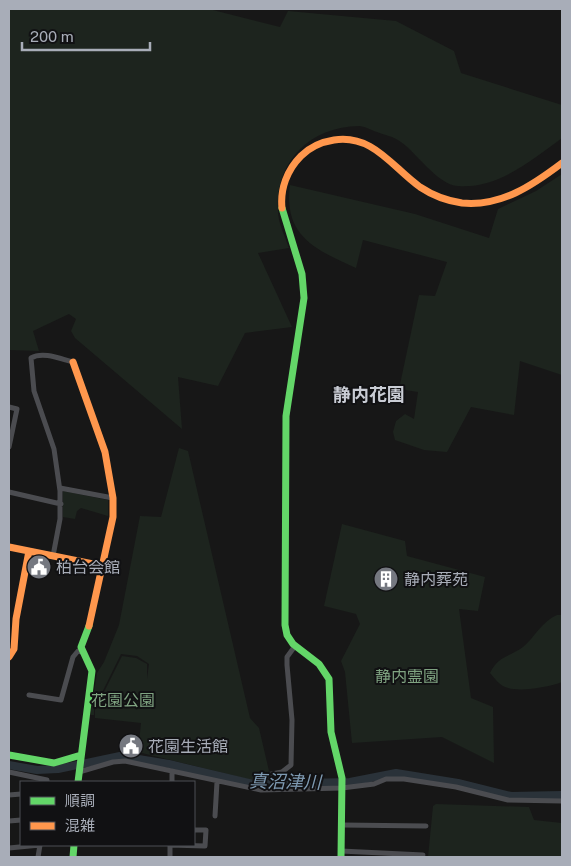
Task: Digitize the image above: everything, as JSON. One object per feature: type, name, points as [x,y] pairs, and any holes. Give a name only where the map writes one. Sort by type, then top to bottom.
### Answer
[{"type":"street","points":[[423,854],[411,856],[341,854],[342,784],[331,732],[329,679],[319,664],[296,646],[287,635],[285,625],[286,416],[304,298],[302,274],[282,208],[283,187],[289,170],[300,157],[316,144],[336,139],[354,140],[382,152],[407,176],[427,191],[452,201],[472,204],[495,202],[518,192],[562,163]]},
{"type":"street","points":[[53,556],[61,504],[60,488],[54,449],[34,391],[31,358],[36,355],[45,355],[74,362],[105,452],[113,498],[113,517],[93,616],[81,647],[82,652],[90,662],[92,671],[78,781]]},
{"type":"street","points":[[9,407],[17,409],[9,447]]},
{"type":"street","points":[[60,488],[113,498]]},
{"type":"street","points":[[9,492],[61,504]]},
{"type":"street","points":[[9,547],[103,566]]},
{"type":"street","points":[[9,657],[14,649],[12,628],[29,551]]},
{"type":"street","points":[[261,789],[267,775],[287,770],[291,765],[292,720],[287,658],[296,646]]},
{"type":"street","points":[[29,695],[61,700],[73,657],[78,651],[82,652]]},
{"type":"street","points":[[9,755],[54,763],[80,757]]},
{"type":"street","points":[[79,770],[125,761],[217,782],[261,789],[374,784],[386,779],[404,779],[456,787],[508,800],[562,801]]},
{"type":"street","points":[[172,771],[172,781]]},
{"type":"street","points":[[9,772],[47,781]]},
{"type":"street","points":[[215,816],[217,782]]},
{"type":"street","points":[[342,824],[426,826]]},
{"type":"street","points":[[195,830],[206,830],[205,846],[195,846]]},
{"type":"street","points":[[9,848],[30,846]]},
{"type":"green space","points":[[9,9],[209,9],[280,27],[288,11],[396,21],[454,51],[461,73],[562,105],[562,138],[514,171],[501,178],[473,186],[458,186],[442,180],[398,140],[363,127],[341,128],[311,140],[299,150],[289,163],[282,177],[278,211],[279,220],[289,248],[258,253],[292,327],[245,333],[218,386],[178,377],[182,429],[75,338],[71,331],[76,319],[69,314],[33,331],[39,351],[9,350]]},
{"type":"green space","points":[[562,174],[562,375],[520,361],[514,415],[471,407],[447,452],[424,450],[395,440],[393,432],[396,421],[405,414],[414,419],[418,392],[399,389],[419,295],[435,296],[447,262],[363,240],[356,268],[328,255],[305,239],[297,229],[289,202],[290,185],[415,214],[489,238],[498,209],[536,191]]},
{"type":"green space","name":"花園公園","points":[[179,448],[188,451],[250,718],[259,728],[269,771],[260,782],[138,752],[141,723],[95,718],[95,710],[122,656],[136,658],[147,664],[147,679],[149,664],[137,656],[121,654],[94,709],[94,715],[90,715],[97,673],[104,662],[119,625],[140,516],[161,517]]},
{"type":"green space","points":[[63,491],[108,500],[108,516],[81,508],[77,511],[75,519],[63,517]]},
{"type":"green space","name":"静内霊園","points":[[342,524],[405,541],[407,556],[485,577],[478,611],[459,609],[471,698],[493,707],[494,763],[442,737],[352,743],[345,672],[341,661],[360,624],[356,614],[324,606]]},
{"type":"green space","points":[[557,615],[562,615],[562,682],[528,689],[508,688],[500,684],[490,673],[493,667],[504,657],[523,647],[547,621]]},
{"type":"green space","points":[[436,804],[529,807],[534,820],[562,823],[562,857],[428,857],[433,806]]},
{"type":"waterway","name":"真沼津川","points":[[9,765],[37,770],[58,769],[120,756],[169,764],[253,784],[350,782],[396,773],[458,783],[511,796],[562,795]]},
{"type":"traffic: fast","points":[[282,208],[302,274],[304,298],[286,416],[285,625],[287,635],[293,644],[319,664],[329,679],[331,732],[342,778],[341,857]]},
{"type":"traffic: fast","points":[[78,781],[92,671],[81,647],[89,626]]},
{"type":"traffic: fast","points":[[9,755],[54,763],[81,755]]},
{"type":"traffic: fast","points":[[73,857],[74,846]]},
{"type":"traffic: slow","points":[[282,208],[283,187],[296,161],[312,148],[334,140],[348,139],[371,147],[420,187],[440,197],[462,203],[490,202],[516,193],[562,163]]},
{"type":"traffic: slow","points":[[73,362],[105,452],[113,498],[113,517],[89,626]]},
{"type":"traffic: slow","points":[[9,547],[103,566]]},
{"type":"traffic: slow","points":[[9,657],[14,649],[16,619],[29,551]]},
{"type":"place","name":"柏台会館","points":[[39,567]]},
{"type":"place","name":"静内葬苑","points":[[386,579]]},
{"type":"place","name":"花園生活館","points":[[131,746]]},
{"type":"district","name":"静内花園","points":[[369,395]]}]
